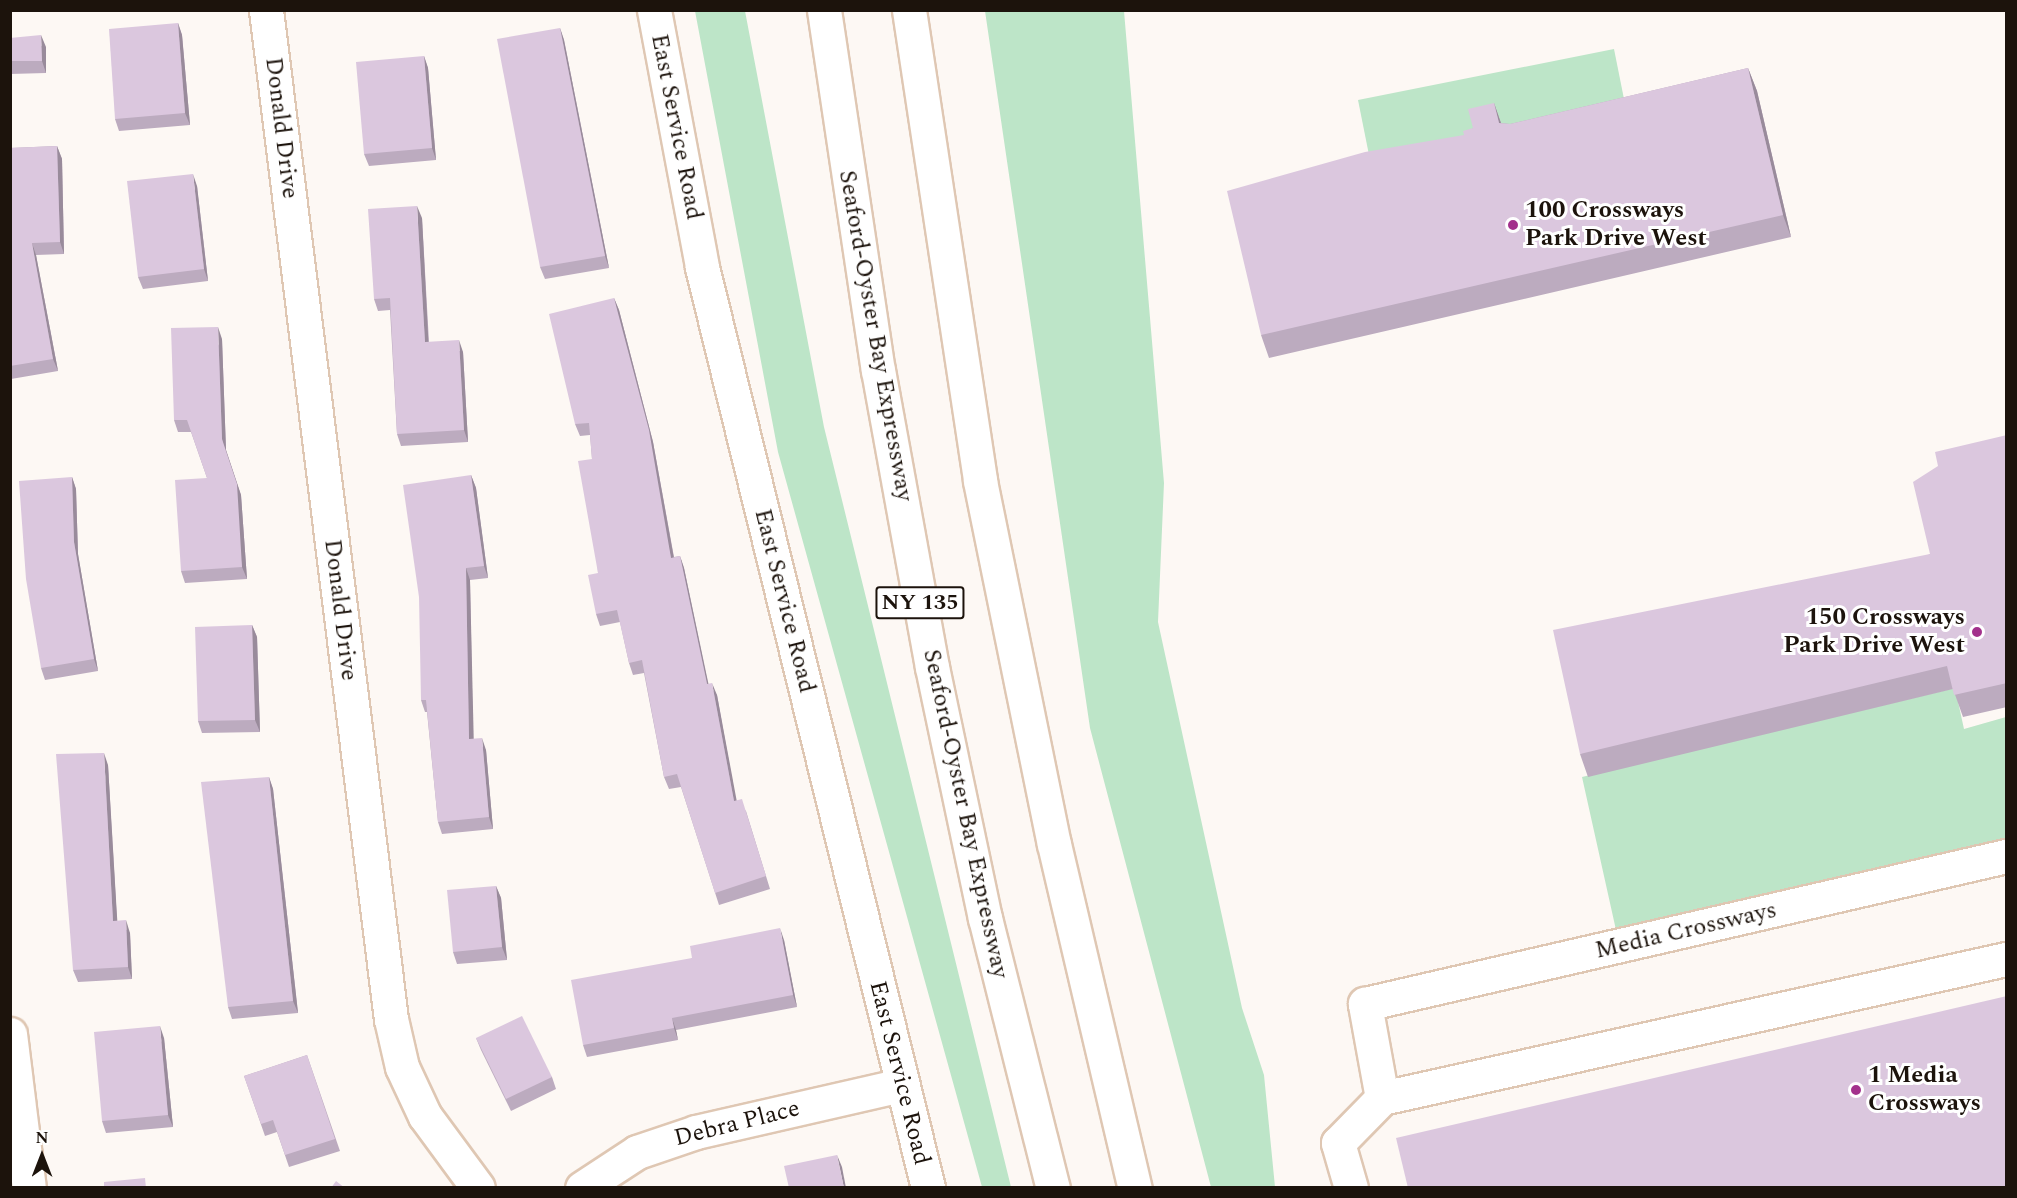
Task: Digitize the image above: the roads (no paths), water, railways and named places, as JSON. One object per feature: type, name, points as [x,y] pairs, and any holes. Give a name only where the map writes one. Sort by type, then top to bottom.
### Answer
[{"type":"main road","name":"Donald Drive","points":[[266,10],[390,1019],[402,1067],[425,1116],[478,1188]]},
{"type":"main road","name":"East Service Road","points":[[654,10],[702,267],[928,1188]]},
{"type":"main road","points":[[801,10],[828,159],[878,370]]},
{"type":"main road","name":"Seaford-Oyster Bay Expressway","points":[[824,10],[878,370],[971,850],[1053,1188]]},
{"type":"main road","name":"NY 135","points":[[909,10],[980,482],[1059,866],[1136,1188]]},
{"type":"main road","points":[[929,10],[980,482]]},
{"type":"main road","name":"Media Crossways","points":[[1382,1098],[1365,1004],[2007,856]]},
{"type":"main road","points":[[1351,1188],[1338,1143],[1382,1098],[2007,959]]},
{"type":"main road","points":[[10,1034],[29,1188]]},
{"type":"main road","name":"Debra Place","points":[[582,1188],[637,1152],[696,1132],[902,1085]]},
{"type":"place","name":"100 Crossways Park Drive West","points":[[1513,225]]},
{"type":"place","name":"150 Crossways Park Drive West","points":[[1977,632]]},
{"type":"place","name":"1 Media Crossways","points":[[1856,1090]]}]
